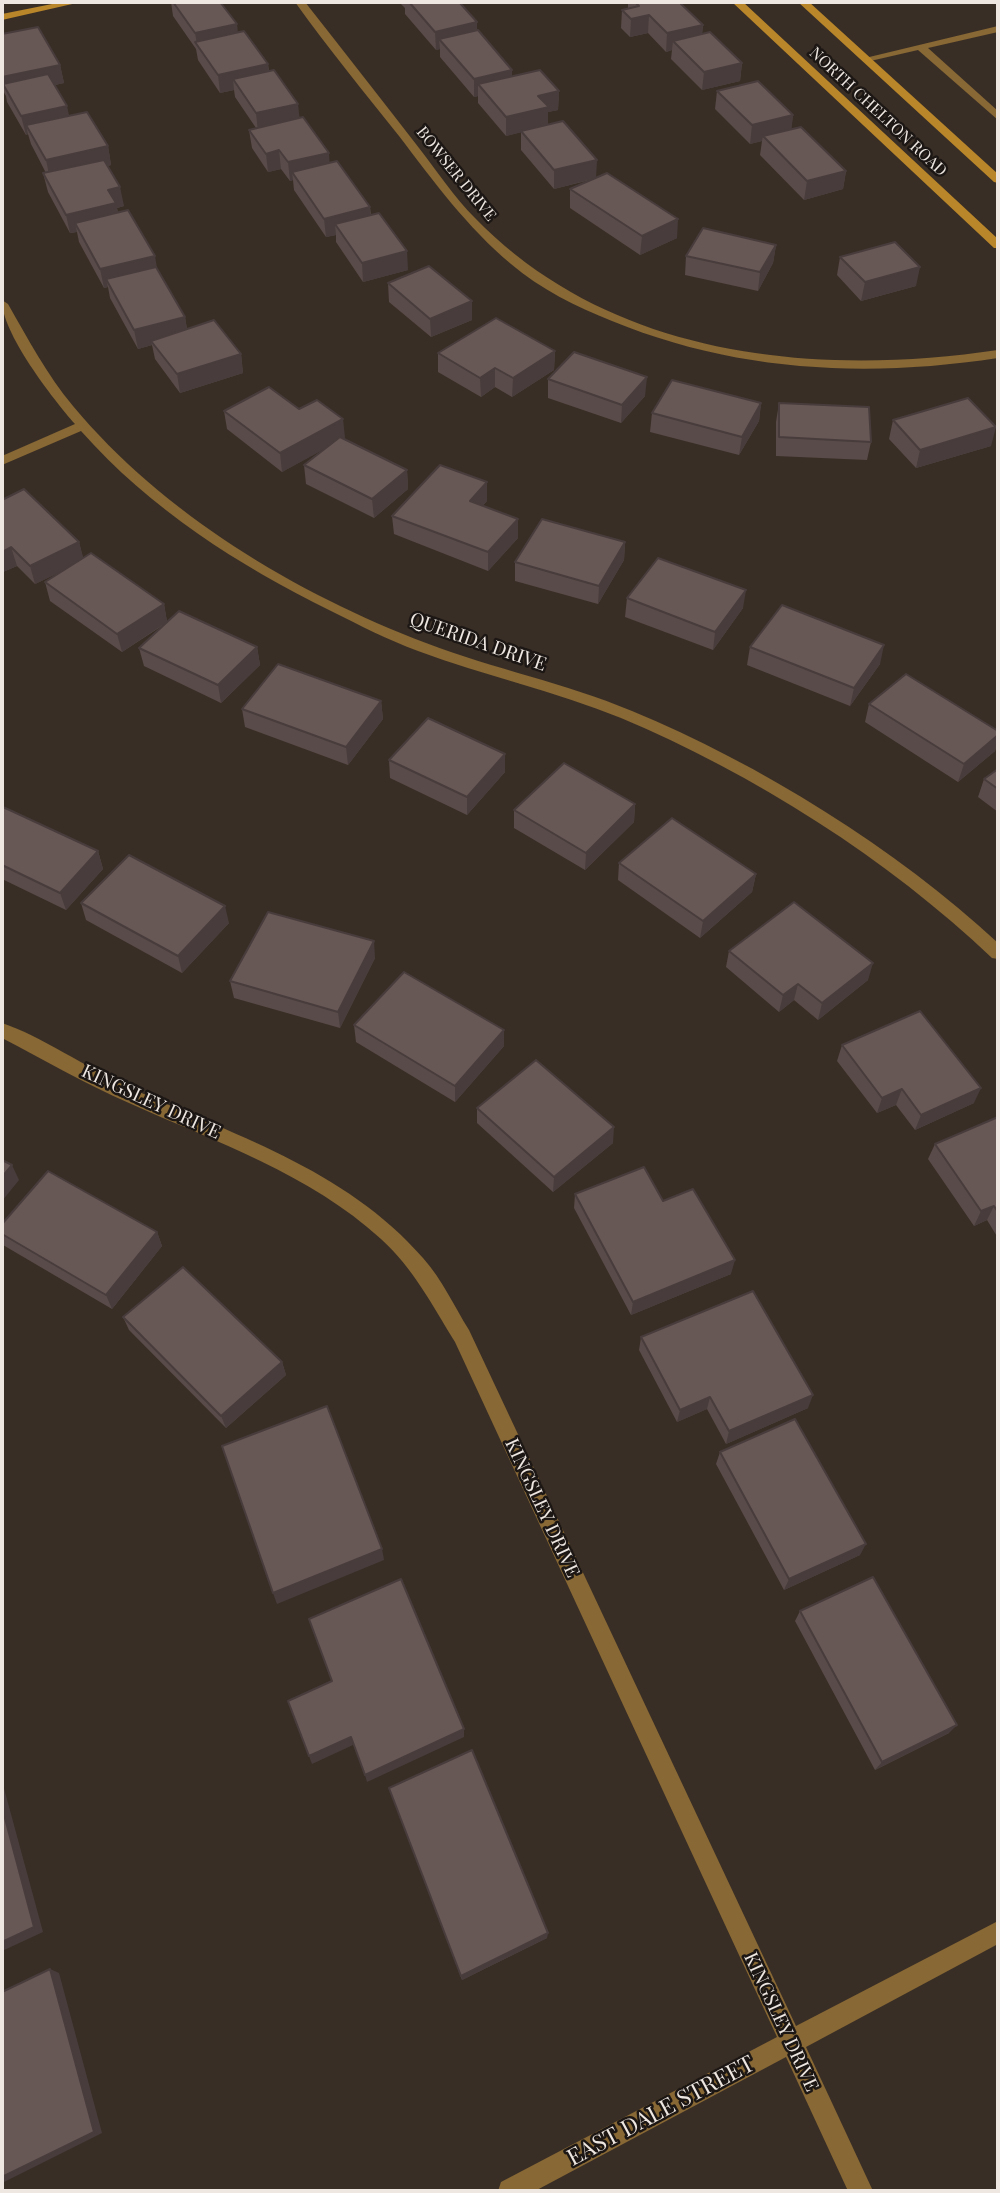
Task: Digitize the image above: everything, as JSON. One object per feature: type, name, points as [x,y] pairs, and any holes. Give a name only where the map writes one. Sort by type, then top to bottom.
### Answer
[{"type":"main road","points":[[2,17],[76,2]]},
{"type":"main road","name":"NORTH CHELTON ROAD","points":[[737,2],[998,245]]},
{"type":"main road","name":"NORTH CHELTON ROAD","points":[[803,2],[998,180]]},
{"type":"street","name":"BOWSER DRIVE","points":[[300,2],[469,219],[501,250],[540,280],[594,310],[645,330],[715,351],[778,360],[846,366],[918,365],[998,354]]},
{"type":"street","points":[[866,59],[998,29]]},
{"type":"street","points":[[921,47],[998,117]]},
{"type":"street","name":"QUERIDA DRIVE","points":[[2,304],[41,375],[134,479],[191,525],[249,564],[306,594],[420,646],[562,690],[625,714],[730,764],[839,829],[913,878],[998,953]]},
{"type":"street","points":[[2,461],[83,425]]},
{"type":"street","name":"KINGSLEY DRIVE","points":[[2,1030],[132,1097],[245,1145],[314,1180],[377,1225],[417,1265],[462,1336],[861,2191]]},
{"type":"street","name":"EAST DALE STREET","points":[[510,2191],[998,1932]]},
{"type":"building","points":[[173,2],[220,2],[237,24],[195,33]]},
{"type":"building","points":[[409,2],[459,2],[477,22],[435,32]]},
{"type":"building","points":[[635,2],[679,2],[703,25],[667,33],[649,15],[631,19],[622,10],[639,6]]},
{"type":"building","points":[[38,27],[60,65],[2,77],[2,34]]},
{"type":"building","points":[[478,30],[512,70],[474,79],[439,39]]},
{"type":"building","points":[[244,31],[268,64],[218,75],[195,42]]},
{"type":"building","points":[[710,32],[742,63],[704,72],[673,41]]},
{"type":"building","points":[[274,70],[298,104],[256,113],[233,79]]},
{"type":"building","points":[[540,70],[559,91],[538,96],[549,107],[506,117],[478,84]]},
{"type":"building","points":[[48,74],[67,106],[21,116],[3,84]]},
{"type":"building","points":[[758,81],[793,115],[752,125],[717,91]]},
{"type":"building","points":[[87,112],[108,146],[46,160],[26,125]]},
{"type":"building","points":[[303,117],[329,153],[288,162],[279,150],[266,154],[249,130]]},
{"type":"building","points":[[563,121],[597,160],[554,170],[521,131]]},
{"type":"building","points":[[801,127],[846,171],[807,181],[763,136]]},
{"type":"building","points":[[104,160],[120,187],[108,190],[116,203],[66,215],[43,173]]},
{"type":"building","points":[[337,161],[370,207],[324,219],[292,172]]},
{"type":"building","points":[[607,173],[678,219],[642,236],[570,189]]},
{"type":"building","points":[[128,210],[155,256],[100,269],[75,223]]},
{"type":"building","points":[[379,213],[407,251],[362,263],[335,224]]},
{"type":"building","points":[[703,228],[776,245],[760,272],[686,256]]},
{"type":"building","points":[[895,242],[920,267],[865,282],[840,257]]},
{"type":"building","points":[[429,266],[472,301],[430,319],[388,283]]},
{"type":"building","points":[[156,267],[185,317],[134,330],[106,279]]},
{"type":"building","points":[[496,318],[555,351],[513,378],[495,368],[480,378],[438,353]]},
{"type":"building","points":[[214,320],[241,354],[177,374],[151,341]]},
{"type":"building","points":[[574,352],[647,377],[622,405],[548,379]]},
{"type":"building","points":[[672,380],[761,403],[742,437],[652,413]]},
{"type":"building","points":[[269,387],[299,409],[317,400],[343,419],[280,453],[224,411]]},
{"type":"building","points":[[968,398],[996,427],[920,450],[893,420]]},
{"type":"building","points":[[779,403],[869,407],[871,442],[779,437]]},
{"type":"building","points":[[340,437],[407,470],[372,499],[304,465]]},
{"type":"building","points":[[440,465],[487,482],[470,501],[518,519],[488,552],[392,516]]},
{"type":"building","points":[[24,489],[79,542],[30,566],[11,547],[2,552],[2,500]]},
{"type":"building","points":[[542,519],[625,542],[599,586],[515,562]]},
{"type":"building","points":[[91,553],[164,604],[117,634],[45,582]]},
{"type":"building","points":[[658,558],[746,590],[715,632],[627,598]]},
{"type":"building","points":[[782,605],[884,645],[854,688],[750,647]]},
{"type":"building","points":[[179,611],[257,647],[218,685],[139,648]]},
{"type":"building","points":[[278,664],[381,701],[346,747],[242,709]]},
{"type":"building","points":[[906,674],[998,731],[998,735],[964,764],[869,704]]},
{"type":"building","points":[[428,718],[505,754],[467,797],[389,760]]},
{"type":"building","points":[[564,763],[635,804],[586,853],[514,810]]},
{"type":"building","points":[[998,769],[998,789],[984,779]]},
{"type":"building","points":[[3,807],[98,851],[60,893],[2,865]]},
{"type":"building","points":[[672,818],[756,874],[703,921],[619,863]]},
{"type":"building","points":[[129,855],[225,906],[178,956],[81,903]]},
{"type":"building","points":[[794,902],[873,963],[822,1003],[798,984],[783,995],[729,951]]},
{"type":"building","points":[[268,912],[374,941],[338,1012],[230,981]]},
{"type":"building","points":[[404,972],[504,1030],[455,1086],[354,1025]]},
{"type":"building","points":[[920,1011],[981,1088],[921,1115],[902,1089],[882,1098],[842,1045]]},
{"type":"building","points":[[536,1060],[614,1127],[554,1177],[477,1108]]},
{"type":"building","points":[[998,1117],[998,1212],[994,1206],[981,1211],[935,1144]]},
{"type":"building","points":[[2,1160],[12,1165],[2,1177]]},
{"type":"building","points":[[644,1167],[663,1201],[693,1189],[735,1260],[633,1302],[575,1194]]},
{"type":"building","points":[[48,1171],[157,1232],[106,1295],[2,1234],[2,1224]]},
{"type":"building","points":[[183,1267],[282,1362],[221,1416],[123,1317]]},
{"type":"building","points":[[753,1291],[813,1395],[729,1431],[710,1397],[680,1410],[641,1337]]},
{"type":"building","points":[[327,1406],[382,1549],[273,1593],[222,1446]]},
{"type":"building","points":[[795,1419],[866,1544],[789,1579],[720,1452]]},
{"type":"building","points":[[873,1577],[957,1725],[882,1762],[800,1611]]},
{"type":"building","points":[[401,1579],[464,1729],[365,1775],[351,1737],[309,1756],[288,1701],[332,1681],[309,1619]]},
{"type":"building","points":[[472,1750],[548,1933],[461,1976],[389,1788]]},
{"type":"building","points":[[2,1807],[34,1927],[2,1942]]},
{"type":"building","points":[[50,1969],[94,2132],[2,2177],[2,1992]]}]
